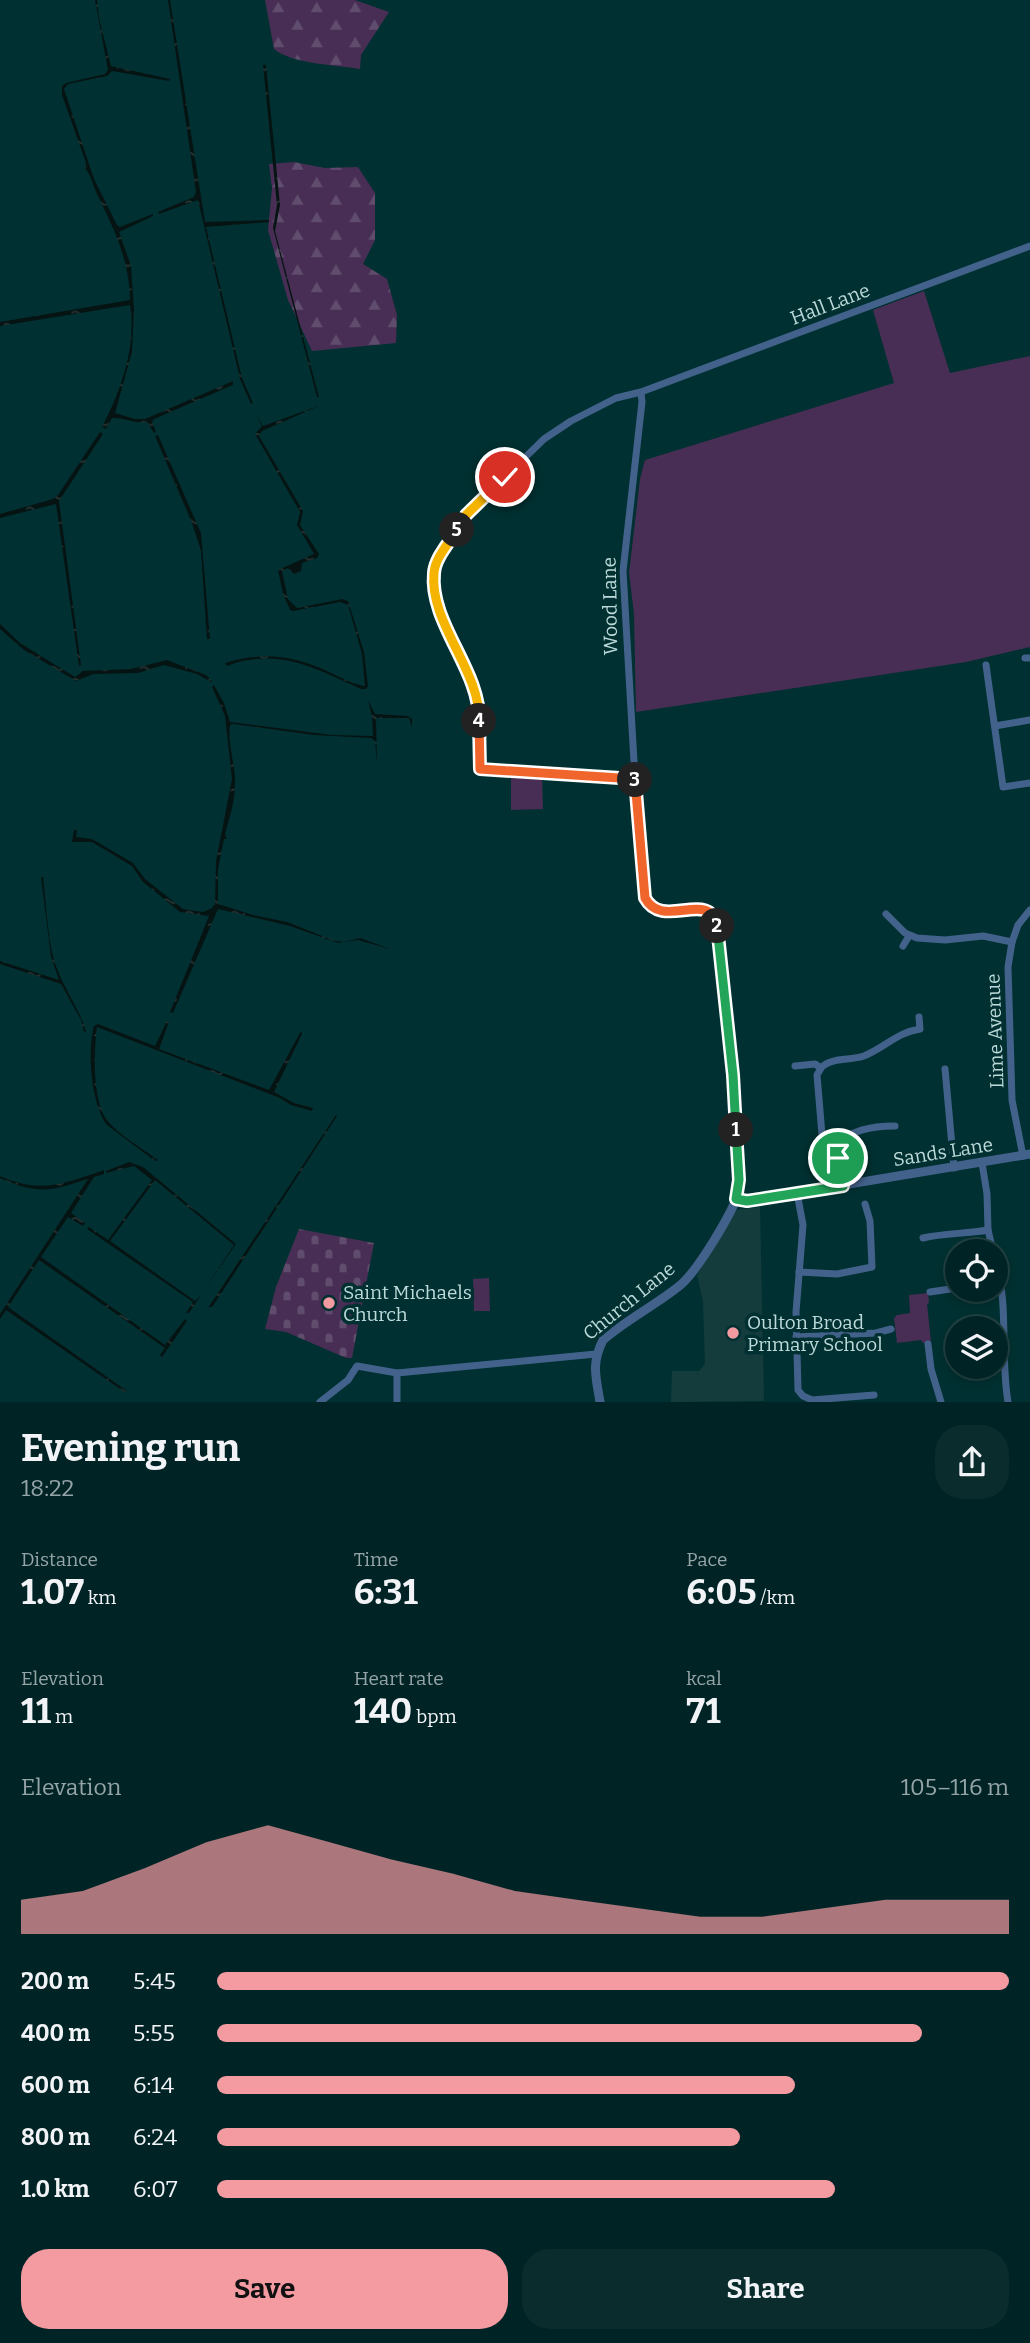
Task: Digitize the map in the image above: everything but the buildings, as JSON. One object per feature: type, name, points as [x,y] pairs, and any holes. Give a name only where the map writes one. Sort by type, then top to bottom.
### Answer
[{"type":"street","name":"Hall Lane","points":[[635,779],[480,769],[478,697],[438,605],[433,574],[437,562],[466,515],[544,439],[571,421],[616,398],[640,393],[1030,246]]},
{"type":"street","name":"Wood Lane","points":[[635,779],[623,570],[642,402],[640,393]]},
{"type":"street","points":[[986,666],[1003,786],[1030,783]]},
{"type":"street","points":[[995,726],[1030,720]]},
{"type":"street","name":"Church Lane","points":[[320,1402],[348,1380],[357,1366],[397,1373],[596,1354],[603,1340],[610,1334],[681,1285],[699,1262],[736,1199],[739,1180],[733,1075],[716,923],[709,911],[655,911],[645,898],[635,779]]},
{"type":"street","name":"Lime Avenue","points":[[1027,1155],[1012,1100],[1008,967],[1018,925],[1030,910]]},
{"type":"street","points":[[886,914],[909,936],[925,940],[983,936],[1012,942]]},
{"type":"street","points":[[903,946],[909,936]]},
{"type":"street","points":[[843,1186],[841,1170],[832,1147],[822,1135],[817,1075],[830,1061],[865,1056],[904,1033],[920,1029],[919,1017]]},
{"type":"street","points":[[795,1066],[815,1064],[821,1068]]},
{"type":"street","points":[[945,1069],[954,1168]]},
{"type":"street","points":[[946,1082],[955,1082]]},
{"type":"street","points":[[832,1147],[843,1137],[860,1130],[895,1126]]},
{"type":"street","name":"Sands Lane","points":[[736,1199],[747,1201],[1027,1155]]},
{"type":"street","points":[[982,1163],[990,1239]]},
{"type":"street","points":[[797,1193],[803,1225],[796,1337],[798,1390],[802,1399],[874,1395]]},
{"type":"street","points":[[864,1203],[870,1221],[872,1267]]},
{"type":"street","points":[[923,1238],[988,1230]]},
{"type":"street","points":[[799,1272],[836,1274],[881,1266]]},
{"type":"street","points":[[930,1292],[945,1290]]},
{"type":"street","points":[[1000,1302],[1008,1402]]},
{"type":"street","points":[[796,1337],[876,1333],[891,1329]]},
{"type":"street","points":[[928,1344],[931,1369],[941,1402]]},
{"type":"street","points":[[596,1354],[594,1367],[600,1402]]},
{"type":"street","points":[[397,1373],[397,1402]]},
{"type":"shaded area","name":"Oulton Broad Primary School","points":[[760,1207],[764,1401],[671,1402],[672,1371],[699,1371],[705,1364],[703,1302],[697,1275],[735,1210]]},
{"type":"green space","points":[[265,0],[355,0],[389,12],[361,55],[360,69],[303,61],[274,49]]},
{"type":"green space","points":[[294,162],[325,168],[358,167],[375,193],[375,240],[363,264],[387,279],[397,315],[396,343],[312,351],[288,300],[268,230],[272,188],[269,164]]},
{"type":"green space","points":[[924,291],[950,373],[1030,356],[1030,647],[966,662],[636,712],[634,614],[629,573],[640,479],[645,460],[894,383],[873,310]]},
{"type":"green space","points":[[542,777],[543,809],[511,810],[511,778]]},
{"type":"green space","points":[[299,1229],[374,1243],[352,1358],[346,1358],[286,1332],[265,1329],[276,1287]]},
{"type":"green space","points":[[489,1278],[490,1311],[474,1311],[473,1279]]},
{"type":"green space","points":[[928,1293],[931,1342],[923,1343],[921,1340],[897,1343],[894,1318],[910,1313],[909,1295]]},
{"type":"water","points":[[95,0],[111,66],[170,79],[169,81],[112,71],[107,76],[68,84],[64,89],[94,179],[117,225],[120,227],[153,214],[119,232],[131,266],[134,309],[132,352],[115,413],[145,419],[233,381],[233,385],[154,419],[154,433],[147,422],[116,418],[112,418],[106,429],[102,427],[126,368],[131,336],[130,305],[0,326],[0,322],[130,300],[127,271],[119,244],[85,168],[86,163],[62,95],[62,86],[66,83],[105,74],[108,70]]},
{"type":"water","points":[[168,0],[205,222],[269,220],[206,227],[242,378],[253,403],[251,404],[240,379],[198,200],[159,214],[158,212],[194,197],[196,192]]},
{"type":"water","points":[[263,65],[266,65],[280,205],[275,231],[319,397],[273,228],[277,205]]},
{"type":"water","points":[[321,405],[262,431],[259,436],[303,511],[300,525],[319,554],[317,558],[302,563],[301,571],[294,574],[288,568],[282,571],[288,599],[297,608],[342,599],[348,601],[364,652],[368,686],[366,689],[296,662],[263,659],[227,666],[225,663],[265,656],[291,659],[365,686],[362,654],[348,605],[340,602],[293,611],[283,594],[278,570],[314,554],[297,525],[300,512],[255,434],[262,426],[255,413],[263,426]]},
{"type":"water","points":[[100,432],[103,434],[59,501],[81,665],[79,666],[56,504],[0,518],[0,514],[53,499],[58,495]]},
{"type":"water","points":[[158,435],[201,533],[210,639],[207,639],[201,551],[155,436]]},
{"type":"water","points":[[0,624],[20,643],[75,677],[83,671],[131,669],[167,660],[206,675],[212,681],[164,665],[138,673],[93,674],[76,681],[24,650],[0,629]]},
{"type":"water","points":[[214,685],[230,722],[332,735],[373,736],[368,700],[375,714],[408,716],[412,719],[412,727],[409,718],[376,718],[377,764],[375,741],[371,738],[314,735],[230,725],[235,791],[225,834],[227,839],[224,839],[218,869],[218,904],[287,922],[335,941],[360,938],[393,950],[358,940],[338,943],[290,926],[218,909],[173,1013],[170,1012],[209,916],[180,912],[143,882],[132,866],[92,842],[72,842],[74,830],[77,830],[76,837],[92,839],[133,863],[145,879],[183,909],[203,912],[212,908],[215,904],[216,861],[232,779],[225,716],[212,687]]},
{"type":"water","points":[[41,877],[53,957],[83,1023],[84,1032],[81,1020],[61,984],[0,964],[0,961],[59,980],[51,957]]},
{"type":"water","points":[[167,1021],[169,1022],[159,1049],[269,1090],[301,1031],[302,1034],[274,1092],[294,1103],[313,1108],[312,1111],[97,1027],[95,1074],[101,1110],[110,1124],[158,1160],[155,1161],[107,1125],[102,1116],[92,1077],[92,1037],[94,1026],[98,1024],[155,1046]]},
{"type":"water","points":[[336,1115],[213,1306],[208,1308]]},
{"type":"water","points":[[129,1162],[143,1167],[236,1244],[204,1290],[234,1245],[155,1180],[110,1241],[195,1301],[201,1295],[189,1313],[186,1313],[193,1302],[87,1229],[89,1227],[108,1240],[152,1180],[134,1166],[106,1173]]},
{"type":"water","points":[[104,1170],[104,1174],[94,1177],[71,1213],[85,1223],[83,1226],[68,1217],[41,1257],[165,1345],[185,1319],[187,1321],[162,1357],[160,1355],[165,1348],[39,1260],[8,1307],[127,1391],[126,1393],[6,1310],[0,1319],[0,1314],[88,1179],[53,1189],[37,1189],[15,1184],[0,1176],[40,1186],[64,1183]]},
{"type":"place","name":"Saint Michaels Church","points":[[329,1303]]},
{"type":"place","name":"Oulton Broad Primary School","points":[[733,1333]]},
{"type":"route","points":[[505,477],[466,515],[437,562],[433,574],[438,605],[478,697],[480,769],[635,779],[645,898],[655,911],[709,911],[716,923],[733,1075],[739,1180],[736,1199],[747,1201],[843,1186],[838,1158]]}]
